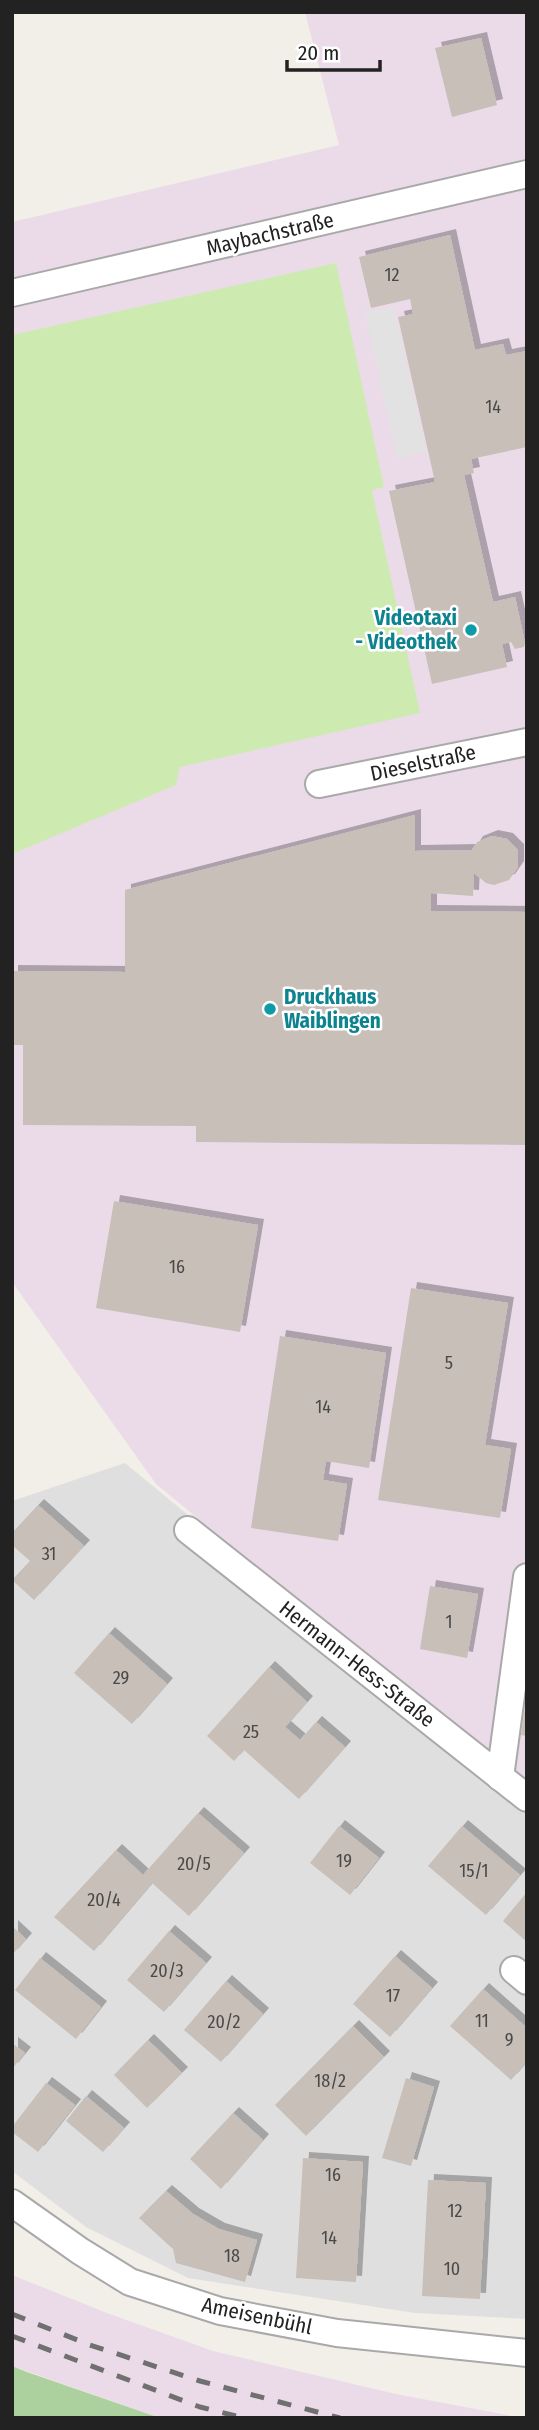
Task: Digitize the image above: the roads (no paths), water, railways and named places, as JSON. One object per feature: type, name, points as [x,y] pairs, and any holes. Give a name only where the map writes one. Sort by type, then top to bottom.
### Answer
[{"type":"street","name":"Maybachstraße","points":[[12,293],[527,174]]},
{"type":"street","name":"Dieselstraße","points":[[319,784],[527,742]]},
{"type":"street","name":"Hermann-Hess-Straße","points":[[188,1530],[527,1798]]},
{"type":"street","points":[[499,1777],[527,1577]]},
{"type":"street","name":"Ameisenbühl","points":[[12,2203],[130,2282],[220,2311],[337,2333],[527,2353]]},
{"type":"railway","points":[[12,2314],[90,2345],[200,2381],[340,2418]]},
{"type":"railway","points":[[12,2336],[200,2407],[244,2418]]},
{"type":"place","name":"Videotaxi - Videothek","points":[[471,630]]},
{"type":"place","name":"Druckhaus Waiblingen","points":[[270,1009]]}]
